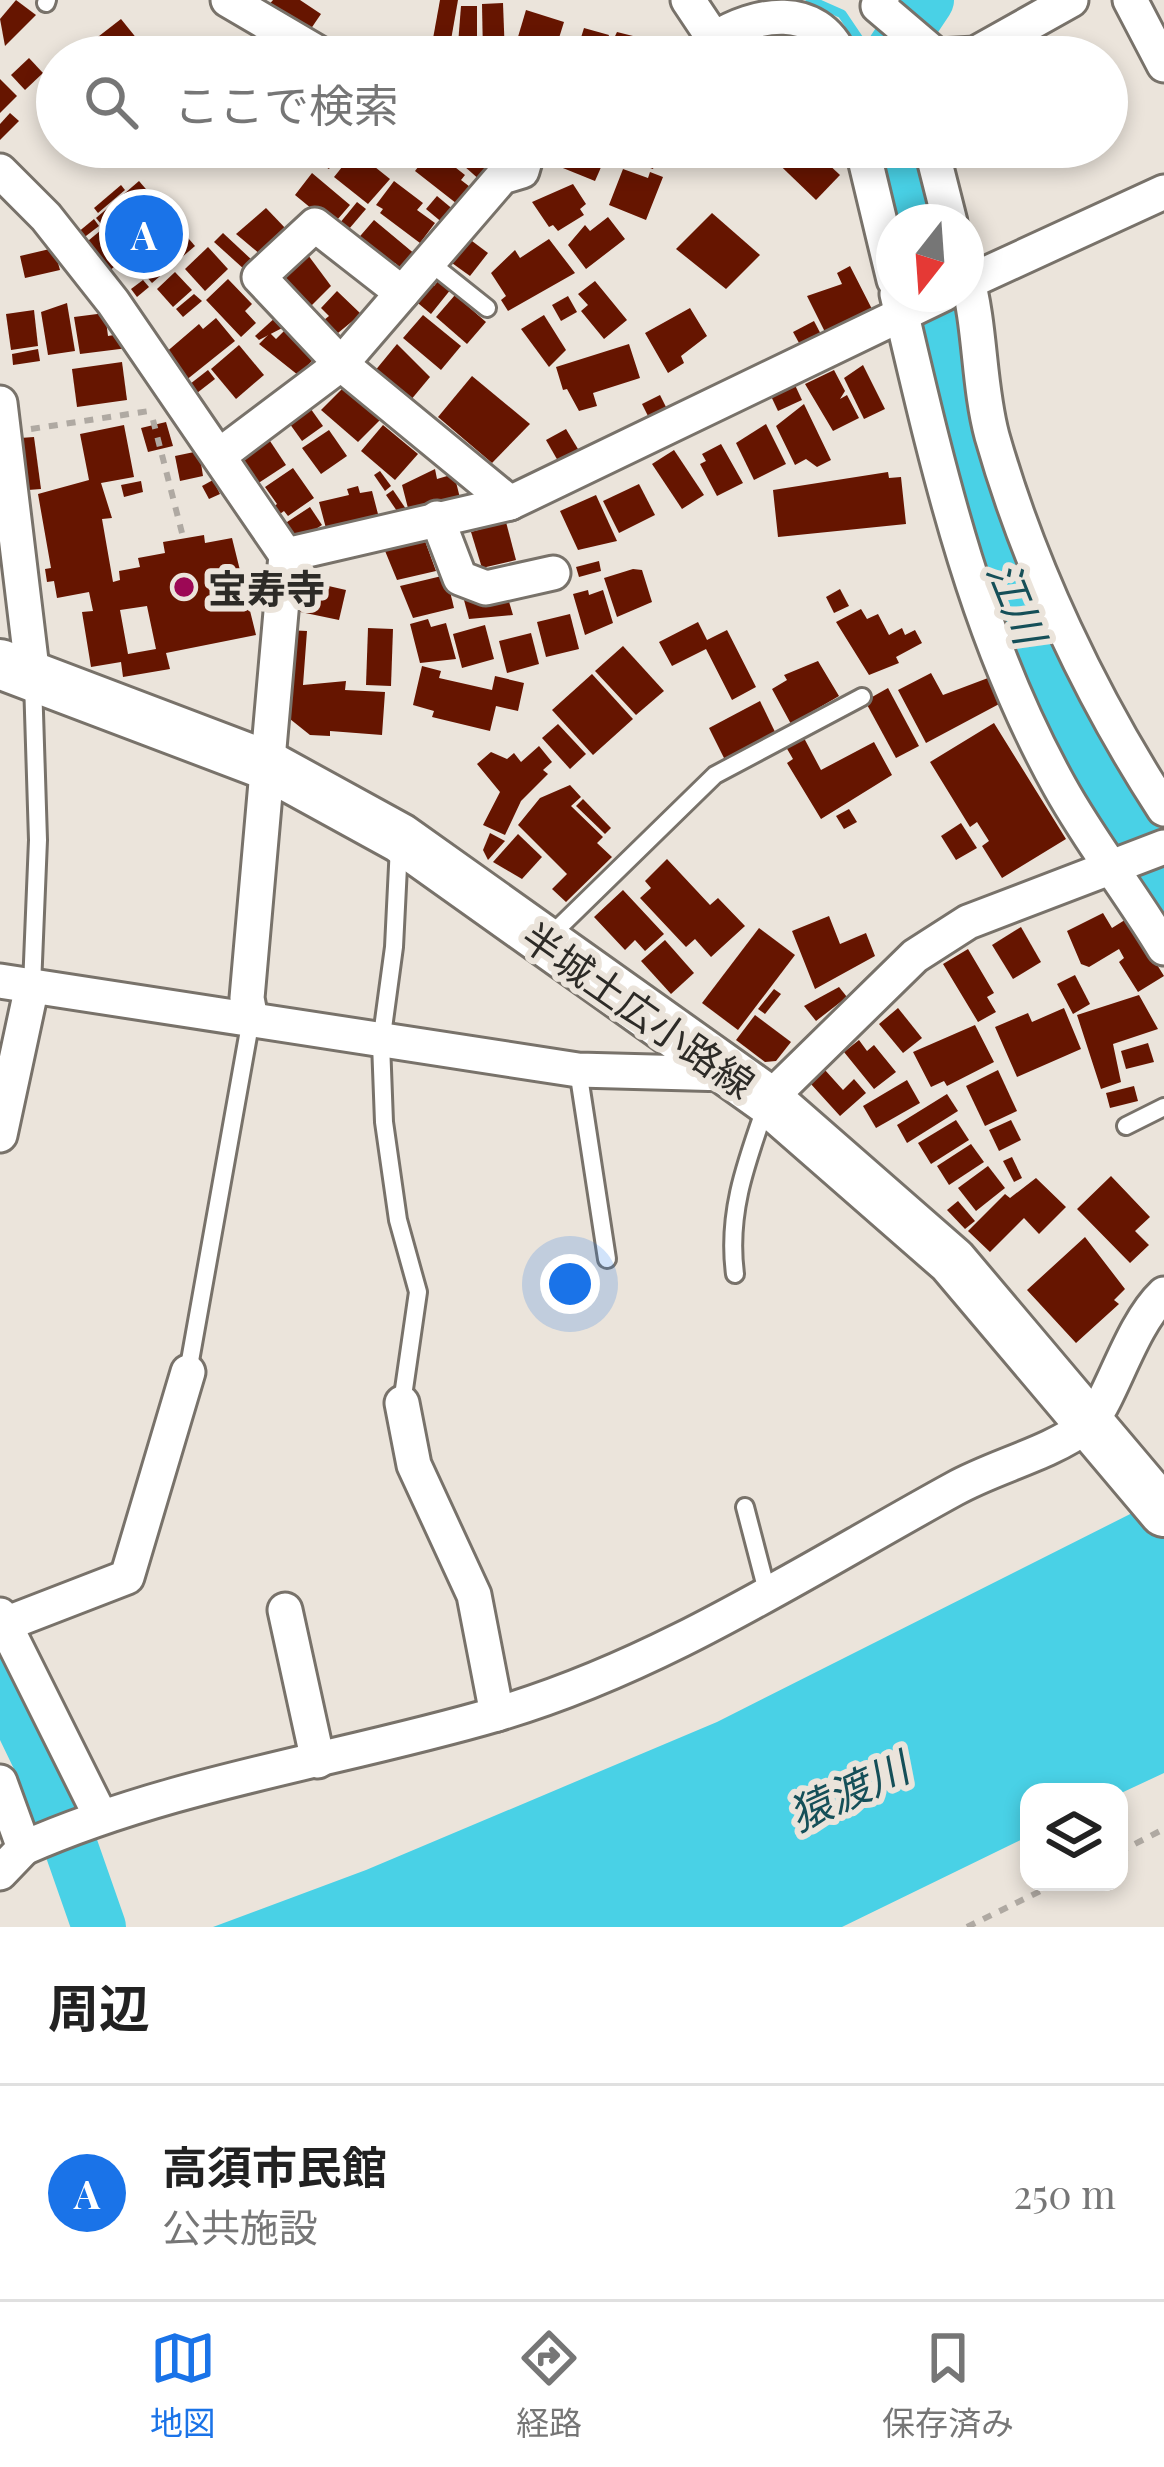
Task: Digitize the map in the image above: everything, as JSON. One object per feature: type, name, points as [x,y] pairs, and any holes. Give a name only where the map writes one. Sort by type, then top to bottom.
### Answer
[{"type":"main road","name":"半城土広小路線","points":[[17,671],[269,766],[400,838],[768,1100],[952,1261],[1164,1512]]},
{"type":"street","points":[[228,0],[289,36]]},
{"type":"street","points":[[1007,36],[1071,0]]},
{"type":"street","points":[[1130,0],[1164,65]]},
{"type":"street","points":[[877,3],[916,36]]},
{"type":"street","points":[[706,28],[777,13],[811,25],[821,36]]},
{"type":"street","points":[[220,454],[341,364],[502,177],[523,168]]},
{"type":"street","points":[[867,168],[876,205]]},
{"type":"street","points":[[936,168],[945,204]]},
{"type":"street","points":[[0,171],[46,217],[113,302],[166,405],[220,454],[286,555],[247,998],[251,1019]]},
{"type":"street","points":[[984,273],[1164,192]]},
{"type":"street","points":[[402,293],[315,225],[259,277],[341,364],[510,503]]},
{"type":"street","points":[[286,555],[510,503],[891,312]]},
{"type":"street","points":[[902,312],[958,549],[988,631],[1060,786],[1164,948]]},
{"type":"street","points":[[968,312],[992,434],[1029,540],[1115,733],[1164,809]]},
{"type":"street","points":[[2,418],[17,671]]},
{"type":"street","points":[[437,518],[460,578],[485,588],[554,573]]},
{"type":"street","points":[[768,1100],[914,956],[968,922],[1164,847]]},
{"type":"street","points":[[0,1135],[16,983],[578,1070],[728,1074]]},
{"type":"street","points":[[0,1873],[25,1848],[99,1815],[497,1714],[578,1688],[768,1596],[958,1486],[1089,1424],[1141,1316],[1164,1294]]},
{"type":"street","points":[[99,1815],[4,1619],[127,1577],[188,1372]]},
{"type":"street","points":[[402,1403],[414,1466],[474,1595],[497,1714]]},
{"type":"street","points":[[284,1610],[318,1761]]},
{"type":"street","points":[[0,1782],[25,1848]]},
{"type":"lane","points":[[428,261],[487,308]]},
{"type":"lane","points":[[16,983],[38,840],[17,671]]},
{"type":"lane","points":[[544,944],[715,775],[862,697]]},
{"type":"lane","points":[[400,838],[394,946],[381,1043],[395,1200],[418,1292],[402,1403]]},
{"type":"lane","points":[[188,1372],[251,1019]]},
{"type":"lane","points":[[578,1070],[608,1259]]},
{"type":"lane","points":[[735,1274],[730,1232],[744,1167],[768,1100]]},
{"type":"lane","points":[[1126,1126],[1164,1107]]},
{"type":"lane","points":[[745,1507],[768,1596]]},
{"type":"path","points":[[2,418],[166,405],[182,533]]},
{"type":"path","points":[[1128,1847],[1164,1829]]},
{"type":"path","points":[[968,1927],[1041,1891]]},
{"type":"water","name":"猿渡川","points":[[1164,1497],[1164,1773],[1128,1790],[1128,1783],[1020,1783],[1020,1840],[842,1927],[213,1927],[366,1870],[717,1722]]},
{"type":"building","points":[[16,0],[36,15],[5,46],[0,19]]},
{"type":"building","points":[[273,0],[300,0],[321,14],[308,33],[268,6]]},
{"type":"building","points":[[440,0],[458,0],[452,36],[433,36]]},
{"type":"building","points":[[503,3],[504,36],[483,36],[482,4]]},
{"type":"building","points":[[461,6],[477,6],[477,36],[459,36]]},
{"type":"building","points":[[526,10],[564,22],[560,36],[518,36]]},
{"type":"building","points":[[121,19],[135,36],[99,36]]},
{"type":"building","points":[[584,28],[609,35],[609,36],[582,36]]},
{"type":"building","points":[[29,58],[36,66],[36,80],[25,90],[11,75]]},
{"type":"building","points":[[0,79],[17,96],[0,113]]},
{"type":"building","points":[[10,113],[19,121],[0,140],[0,124]]},
{"type":"building","points":[[341,168],[376,168],[390,179],[368,204],[334,177]]},
{"type":"building","points":[[456,168],[465,175],[461,180],[474,190],[461,207],[415,171]]},
{"type":"building","points":[[466,168],[490,171],[481,181]]},
{"type":"building","points":[[563,168],[601,168],[595,181]]},
{"type":"building","points":[[783,168],[832,168],[840,175],[816,200]]},
{"type":"building","points":[[623,169],[648,178],[650,172],[663,177],[646,220],[609,205]]},
{"type":"building","points":[[312,173],[350,205],[337,220],[327,213],[323,218],[295,195]]},
{"type":"building","points":[[139,181],[195,246],[152,283],[96,218]]},
{"type":"building","points":[[394,181],[423,203],[417,210],[435,223],[420,243],[376,205]]},
{"type":"building","points":[[573,184],[586,204],[580,209],[584,215],[558,231],[549,227],[532,202]]},
{"type":"building","points":[[121,185],[125,190],[98,213],[94,208]]},
{"type":"building","points":[[437,196],[455,211],[444,224],[426,209]]},
{"type":"building","points":[[357,202],[366,209],[343,236],[335,229]]},
{"type":"building","points":[[266,208],[288,231],[261,255],[236,234]]},
{"type":"building","points":[[712,213],[760,255],[726,289],[676,249]]},
{"type":"building","points":[[608,217],[625,239],[586,269],[568,245],[585,225],[590,231]]},
{"type":"building","points":[[94,219],[99,226],[82,239],[77,233]]},
{"type":"building","points":[[374,220],[416,255],[403,270],[395,263],[389,270],[355,242]]},
{"type":"building","points":[[100,231],[123,259],[107,273],[83,245]]},
{"type":"building","points":[[223,233],[253,261],[245,270],[214,242]]},
{"type":"building","points":[[464,235],[488,253],[470,276],[445,258]]},
{"type":"building","points":[[549,239],[575,273],[508,311],[501,300],[506,296],[491,273],[515,250],[520,258]]},
{"type":"building","points":[[208,247],[228,269],[205,291],[185,269]]},
{"type":"building","points":[[54,248],[60,270],[25,278],[20,256]]},
{"type":"building","points":[[308,255],[331,286],[311,306],[284,279]]},
{"type":"building","points":[[850,266],[873,311],[826,334],[807,296],[842,284],[837,273]]},
{"type":"building","points":[[175,272],[192,290],[173,307],[157,289]]},
{"type":"building","points":[[228,279],[252,304],[245,311],[256,323],[241,337],[206,300]]},
{"type":"building","points":[[143,280],[149,287],[137,297],[131,289]]},
{"type":"building","points":[[439,280],[451,289],[431,314],[413,299],[428,281],[434,286]]},
{"type":"building","points":[[595,281],[627,320],[604,339],[581,311],[588,305],[578,294]]},
{"type":"building","points":[[337,291],[361,314],[338,333],[324,320],[329,316],[321,308]]},
{"type":"building","points":[[194,294],[202,301],[183,317],[176,309]]},
{"type":"building","points":[[455,295],[486,322],[467,344],[436,317]]},
{"type":"building","points":[[568,296],[577,312],[561,321],[552,305]]},
{"type":"building","points":[[67,303],[75,351],[48,355],[41,312]]},
{"type":"building","points":[[690,308],[707,336],[681,356],[684,363],[668,373],[645,333]]},
{"type":"building","points":[[34,310],[38,346],[11,350],[6,314]]},
{"type":"building","points":[[105,313],[108,336],[120,334],[128,348],[80,354],[74,317]]},
{"type":"building","points":[[423,315],[461,346],[441,370],[403,338]]},
{"type":"building","points":[[544,315],[566,350],[549,367],[521,329]]},
{"type":"building","points":[[277,316],[286,326],[259,340],[255,336]]},
{"type":"building","points":[[216,318],[235,341],[185,381],[164,354],[199,324],[203,329]]},
{"type":"building","points":[[814,321],[825,342],[804,352],[793,332]]},
{"type":"building","points":[[285,330],[314,359],[298,375],[259,344],[270,333],[276,339]]},
{"type":"building","points":[[397,344],[430,377],[410,401],[374,372]]},
{"type":"building","points":[[629,344],[640,378],[593,393],[597,406],[579,411],[567,389],[563,390],[556,367]]},
{"type":"building","points":[[239,345],[264,375],[236,399],[211,369]]},
{"type":"building","points":[[38,349],[40,361],[13,365],[12,354]]},
{"type":"building","points":[[122,362],[127,400],[77,407],[72,369]]},
{"type":"building","points":[[863,365],[885,409],[864,419],[844,378]]},
{"type":"building","points":[[208,370],[215,379],[197,393],[190,384]]},
{"type":"building","points":[[834,370],[845,391],[840,399],[847,395],[859,418],[833,431],[805,384]]},
{"type":"building","points":[[472,376],[530,424],[492,463],[438,417]]},
{"type":"building","points":[[794,383],[802,400],[778,411],[770,394]]},
{"type":"building","points":[[347,384],[382,418],[358,442],[321,410]]},
{"type":"building","points":[[660,395],[670,415],[652,424],[642,404]]},
{"type":"building","points":[[804,404],[831,460],[817,467],[806,459],[795,465],[776,426]]},
{"type":"building","points":[[308,405],[323,426],[302,441],[287,420]]},
{"type":"building","points":[[166,422],[173,446],[148,452],[141,428]]},
{"type":"building","points":[[766,424],[786,464],[754,480],[736,443]]},
{"type":"building","points":[[124,425],[134,477],[101,483],[112,518],[102,519],[113,582],[120,580],[119,571],[140,567],[138,558],[165,553],[163,542],[204,535],[205,543],[232,538],[256,635],[166,653],[170,669],[123,677],[121,662],[91,667],[82,612],[93,611],[89,592],[57,598],[54,581],[47,582],[45,569],[51,568],[38,494],[89,480],[80,434]],"holes":[[[147,606],[156,649],[128,654],[120,610]]]},
{"type":"building","points":[[383,425],[418,454],[395,480],[361,451]]},
{"type":"building","points":[[566,429],[578,449],[558,461],[546,440]]},
{"type":"building","points":[[329,430],[347,456],[321,474],[302,448]]},
{"type":"building","points":[[34,437],[41,489],[28,490],[20,438]]},
{"type":"building","points":[[268,438],[286,465],[257,484],[239,457]]},
{"type":"building","points":[[721,444],[743,483],[717,496],[700,464],[706,461],[702,454]]},
{"type":"building","points":[[674,450],[704,495],[682,509],[652,464]]},
{"type":"building","points":[[199,451],[203,476],[180,481],[175,456]]},
{"type":"building","points":[[293,468],[314,498],[288,516],[284,511],[277,516],[272,508],[277,504],[265,487]]},
{"type":"building","points":[[435,469],[437,479],[454,474],[460,498],[409,512],[402,485]]},
{"type":"building","points":[[380,471],[391,486],[385,491],[374,475]]},
{"type":"building","points":[[888,472],[889,478],[901,477],[906,524],[778,537],[773,490]]},
{"type":"building","points":[[213,480],[220,494],[209,499],[202,486]]},
{"type":"building","points":[[141,481],[143,492],[124,497],[121,485]]},
{"type":"building","points":[[639,484],[655,515],[619,533],[603,501]]},
{"type":"building","points":[[358,486],[360,493],[372,491],[378,514],[327,532],[319,502],[349,495],[347,489]]},
{"type":"building","points":[[393,490],[406,509],[399,514],[386,495]]},
{"type":"building","points":[[596,495],[617,541],[578,550],[560,511]]},
{"type":"building","points":[[310,507],[322,525],[296,542],[284,524]]},
{"type":"building","points":[[506,522],[516,560],[482,568],[471,532]]},
{"type":"building","points":[[407,540],[408,545],[425,541],[436,571],[397,580],[383,546]]},
{"type":"building","points":[[599,561],[601,571],[579,577],[576,567]]},
{"type":"building","points":[[642,570],[652,602],[617,617],[604,578]]},
{"type":"building","points":[[446,575],[454,608],[413,618],[400,586]]},
{"type":"building","points":[[298,579],[346,590],[339,620],[291,610]]},
{"type":"building","points":[[840,589],[849,606],[834,613],[826,597]]},
{"type":"building","points":[[588,590],[589,595],[603,590],[613,623],[585,635],[573,594]]},
{"type":"building","points":[[507,595],[513,615],[469,619],[464,600]]},
{"type":"building","points":[[861,609],[867,619],[878,614],[889,635],[902,628],[905,635],[915,630],[922,643],[896,657],[899,663],[869,675],[836,622]]},
{"type":"building","points":[[570,614],[579,649],[546,657],[537,622]]},
{"type":"building","points":[[428,619],[431,627],[446,623],[456,659],[420,663],[410,624]]},
{"type":"building","points":[[698,622],[707,640],[727,630],[756,687],[732,700],[706,649],[672,666],[659,642]]},
{"type":"building","points":[[485,625],[494,659],[462,668],[453,634]]},
{"type":"building","points":[[368,628],[393,629],[391,686],[366,685]]},
{"type":"building","points":[[286,630],[307,631],[303,685],[346,681],[345,690],[385,692],[382,735],[330,731],[330,736],[310,735],[285,715]]},
{"type":"building","points":[[531,633],[539,664],[507,673],[499,641]]},
{"type":"building","points":[[623,646],[664,691],[636,715],[595,671]]},
{"type":"building","points":[[818,661],[839,696],[791,724],[772,689],[787,680],[784,675]]},
{"type":"building","points":[[422,666],[441,671],[439,678],[492,690],[495,676],[524,683],[518,711],[496,706],[490,731],[432,717],[434,711],[413,705]]},
{"type":"building","points":[[931,673],[943,695],[988,678],[1001,703],[926,743],[898,690]]},
{"type":"building","points":[[592,674],[633,719],[593,755],[552,710]]},
{"type":"building","points":[[888,688],[919,746],[896,758],[865,701]]},
{"type":"building","points":[[760,701],[777,736],[725,760],[709,728]]},
{"type":"building","points":[[994,723],[1066,839],[1002,878],[982,846],[989,841],[977,822],[970,827],[930,762]]},
{"type":"building","points":[[558,724],[586,754],[570,769],[542,738]]},
{"type":"building","points":[[804,738],[821,770],[874,742],[892,775],[821,819],[787,763],[793,759],[786,747]]},
{"type":"building","points":[[539,746],[552,762],[543,770],[548,774],[521,801],[505,835],[483,825],[500,792],[477,764],[491,752],[507,759],[514,753],[521,762]]},
{"type":"building","points":[[570,785],[581,797],[571,806],[603,837],[597,843],[612,857],[566,902],[552,889],[567,874],[518,825],[540,798]]},
{"type":"building","points":[[583,799],[611,828],[605,834],[576,806]]},
{"type":"building","points":[[849,809],[857,822],[844,829],[836,816]]},
{"type":"building","points":[[961,823],[977,848],[956,860],[941,836]]},
{"type":"building","points":[[490,833],[505,841],[488,860],[483,850]]},
{"type":"building","points":[[518,834],[542,857],[522,879],[493,862]]},
{"type":"building","points":[[667,859],[710,905],[718,898],[745,926],[711,957],[695,939],[686,947],[640,898],[651,888],[645,881]]},
{"type":"building","points":[[623,890],[664,934],[645,951],[635,940],[625,950],[594,917]]},
{"type":"building","points":[[1103,913],[1112,928],[1128,918],[1164,976],[1138,992],[1119,962],[1124,958],[1119,949],[1089,967],[1081,964],[1067,931]]},
{"type":"building","points":[[829,916],[840,944],[866,933],[875,956],[815,989],[792,931]]},
{"type":"building","points":[[1021,927],[1041,962],[1013,979],[992,945]]},
{"type":"building","points":[[759,928],[795,955],[738,1030],[702,1003]]},
{"type":"building","points":[[665,940],[694,973],[671,994],[641,961]]},
{"type":"building","points":[[968,949],[994,993],[987,997],[996,1012],[978,1022],[943,964]]},
{"type":"building","points":[[1075,975],[1090,1004],[1073,1014],[1057,984]]},
{"type":"building","points":[[839,987],[847,997],[816,1021],[804,1006]]},
{"type":"building","points":[[774,989],[781,994],[765,1014],[758,1009]]},
{"type":"building","points":[[1139,995],[1158,1029],[1113,1044],[1121,1082],[1101,1089],[1077,1015]]},
{"type":"building","points":[[898,1008],[922,1038],[903,1053],[879,1024]]},
{"type":"building","points":[[1064,1008],[1081,1049],[1017,1077],[995,1027],[1028,1013],[1032,1022]]},
{"type":"building","points":[[755,1015],[791,1042],[776,1061],[765,1062],[736,1040]]},
{"type":"building","points":[[975,1025],[994,1062],[947,1086],[944,1081],[931,1087],[913,1052]]},
{"type":"building","points":[[859,1040],[867,1051],[874,1045],[896,1072],[874,1089],[844,1052]]},
{"type":"building","points":[[1148,1043],[1154,1062],[1126,1069],[1121,1051]]},
{"type":"building","points":[[825,1070],[843,1090],[854,1079],[866,1093],[840,1116],[810,1083]]},
{"type":"building","points":[[998,1070],[1017,1111],[985,1126],[966,1086]]},
{"type":"building","points":[[907,1080],[920,1103],[876,1128],[863,1106]]},
{"type":"building","points":[[1134,1086],[1138,1101],[1110,1108],[1106,1093]]},
{"type":"building","points":[[947,1094],[958,1111],[907,1143],[897,1125]]},
{"type":"building","points":[[956,1120],[969,1140],[931,1164],[918,1143]]},
{"type":"building","points":[[1011,1120],[1021,1140],[999,1151],[989,1130]]},
{"type":"building","points":[[971,1144],[984,1162],[949,1185],[937,1166]]},
{"type":"building","points":[[1012,1157],[1022,1178],[1014,1182],[1003,1161]]},
{"type":"building","points":[[988,1166],[1005,1188],[976,1211],[958,1188]]},
{"type":"building","points":[[1111,1176],[1150,1217],[1135,1231],[1149,1245],[1130,1263],[1077,1209]]},
{"type":"building","points":[[1036,1178],[1066,1207],[1039,1234],[1024,1218],[990,1252],[968,1231],[1005,1194],[1010,1198]]},
{"type":"building","points":[[958,1201],[975,1221],[965,1229],[947,1210]]},
{"type":"building","points":[[1085,1237],[1125,1289],[1114,1300],[1119,1304],[1076,1343],[1027,1290]]},
{"type":"waterway","points":[[810,0],[842,14],[857,36]]},
{"type":"waterway","name":"江川","points":[[903,36],[927,0]]},
{"type":"waterway","name":"江川","points":[[901,168],[910,204]]},
{"type":"waterway","name":"江川","points":[[936,312],[964,447],[1000,560],[1081,753],[1164,887]]},
{"type":"waterway","points":[[0,1678],[43,1767],[99,1927]]},
{"type":"place","name":"高須市民館","points":[[144,234]]},
{"type":"place","name":"宝寿寺","points":[[184,587]]}]
